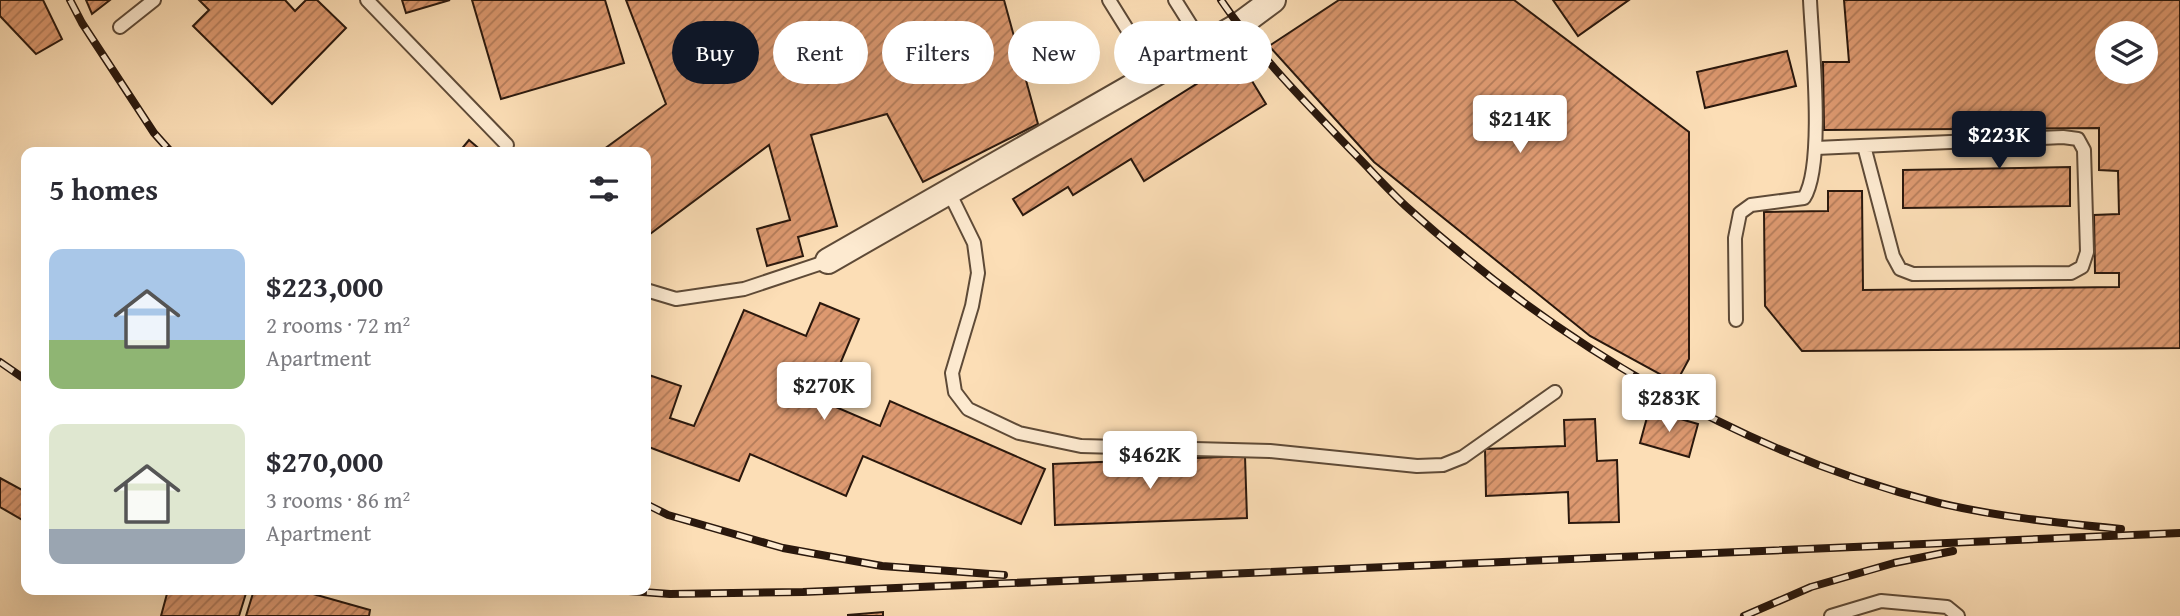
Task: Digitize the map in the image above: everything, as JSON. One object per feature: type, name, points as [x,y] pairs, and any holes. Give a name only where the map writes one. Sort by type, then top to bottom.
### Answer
[{"type":"street","points":[[1245,21],[1273,0]]},
{"type":"street","points":[[828,261],[1138,84]]},
{"type":"lane","points":[[120,27],[154,0]]},
{"type":"lane","points":[[367,0],[508,145]]},
{"type":"lane","points":[[1109,0],[1122,21]]},
{"type":"lane","points":[[1175,0],[1188,21]]},
{"type":"lane","points":[[1736,320],[1735,238],[1740,213],[1751,205],[1804,198],[1810,189],[1816,148],[1810,0]]},
{"type":"lane","points":[[1816,148],[2063,137],[2078,139],[2084,150],[2087,252],[2082,267],[2071,273],[1913,274],[1900,269],[1893,256],[1864,146]]},
{"type":"lane","points":[[949,192],[974,243],[978,273],[972,306],[952,373],[955,392],[968,409],[1019,433],[1081,446],[1270,451],[1417,466],[1443,465],[1463,457],[1555,392]]},
{"type":"lane","points":[[651,292],[676,299],[744,289],[828,261]]},
{"type":"lane","points":[[1831,616],[1881,601],[1947,607],[1958,616]]},
{"type":"building","points":[[0,0],[43,0],[62,39],[36,54],[0,16]]},
{"type":"building","points":[[86,0],[110,0],[92,14]]},
{"type":"building","points":[[199,0],[285,0],[295,11],[306,0],[317,0],[346,28],[272,104],[193,26],[209,10]]},
{"type":"building","points":[[402,0],[450,0],[406,13]]},
{"type":"building","points":[[472,0],[605,0],[624,63],[501,99]]},
{"type":"building","points":[[626,0],[1004,0],[1010,21],[1008,84],[1027,84],[1038,124],[923,182],[887,114],[811,135],[837,226],[798,237],[803,256],[767,266],[757,229],[790,220],[769,145],[651,233],[651,147],[607,147],[666,104]]},
{"type":"building","points":[[1339,0],[1514,0],[1689,132],[1689,359],[1676,383],[1590,336],[1374,162],[1272,49],[1272,44]]},
{"type":"building","points":[[1553,0],[1629,0],[1578,36]]},
{"type":"building","points":[[1844,0],[2180,0],[2180,348],[1802,351],[1765,306],[1764,212],[1828,211],[1828,191],[1862,191],[1863,290],[2119,287],[2119,273],[2095,273],[2094,215],[2119,214],[2118,171],[2099,170],[2099,128],[1824,130],[1823,62],[1849,62]]},
{"type":"building","points":[[1787,51],[1796,86],[1705,108],[1697,72]]},
{"type":"building","points":[[1197,84],[1254,84],[1266,104],[1144,181],[1131,159],[1073,195],[1068,187],[1023,215],[1013,199]]},
{"type":"building","points":[[469,140],[477,147],[463,147]]},
{"type":"building","points":[[2070,167],[2070,206],[1903,208],[1903,170]]},
{"type":"building","points":[[820,303],[859,319],[824,402],[880,426],[890,401],[1045,469],[1021,524],[863,456],[846,496],[750,454],[739,481],[651,448],[651,376],[681,386],[670,418],[694,426],[744,310],[806,336]]},
{"type":"building","points":[[1649,410],[1698,424],[1689,457],[1640,443]]},
{"type":"building","points":[[1595,419],[1597,461],[1617,460],[1619,522],[1569,523],[1568,492],[1486,496],[1485,449],[1565,446],[1564,420]]},
{"type":"building","points":[[1245,456],[1247,518],[1055,525],[1053,464]]},
{"type":"building","points":[[0,478],[21,489],[21,519],[0,507]]},
{"type":"building","points":[[167,595],[245,595],[239,616],[161,616]]},
{"type":"building","points":[[252,595],[317,595],[370,610],[369,616],[246,616]]},
{"type":"building","points":[[883,612],[883,616],[848,616],[848,615]]},
{"type":"railway","points":[[70,0],[82,23],[154,133],[167,147]]},
{"type":"railway","points":[[1221,0],[1284,78],[1409,209],[1527,305],[1656,388],[1724,424],[1794,455],[1866,482],[1939,503],[1984,512],[2121,529]]},
{"type":"railway","points":[[0,362],[21,377]]},
{"type":"railway","points":[[651,506],[668,515],[783,548],[882,566],[1004,575]]},
{"type":"railway","points":[[651,593],[803,592],[2180,533]]},
{"type":"railway","points":[[1744,616],[1811,587],[1894,563],[1953,551]]}]
